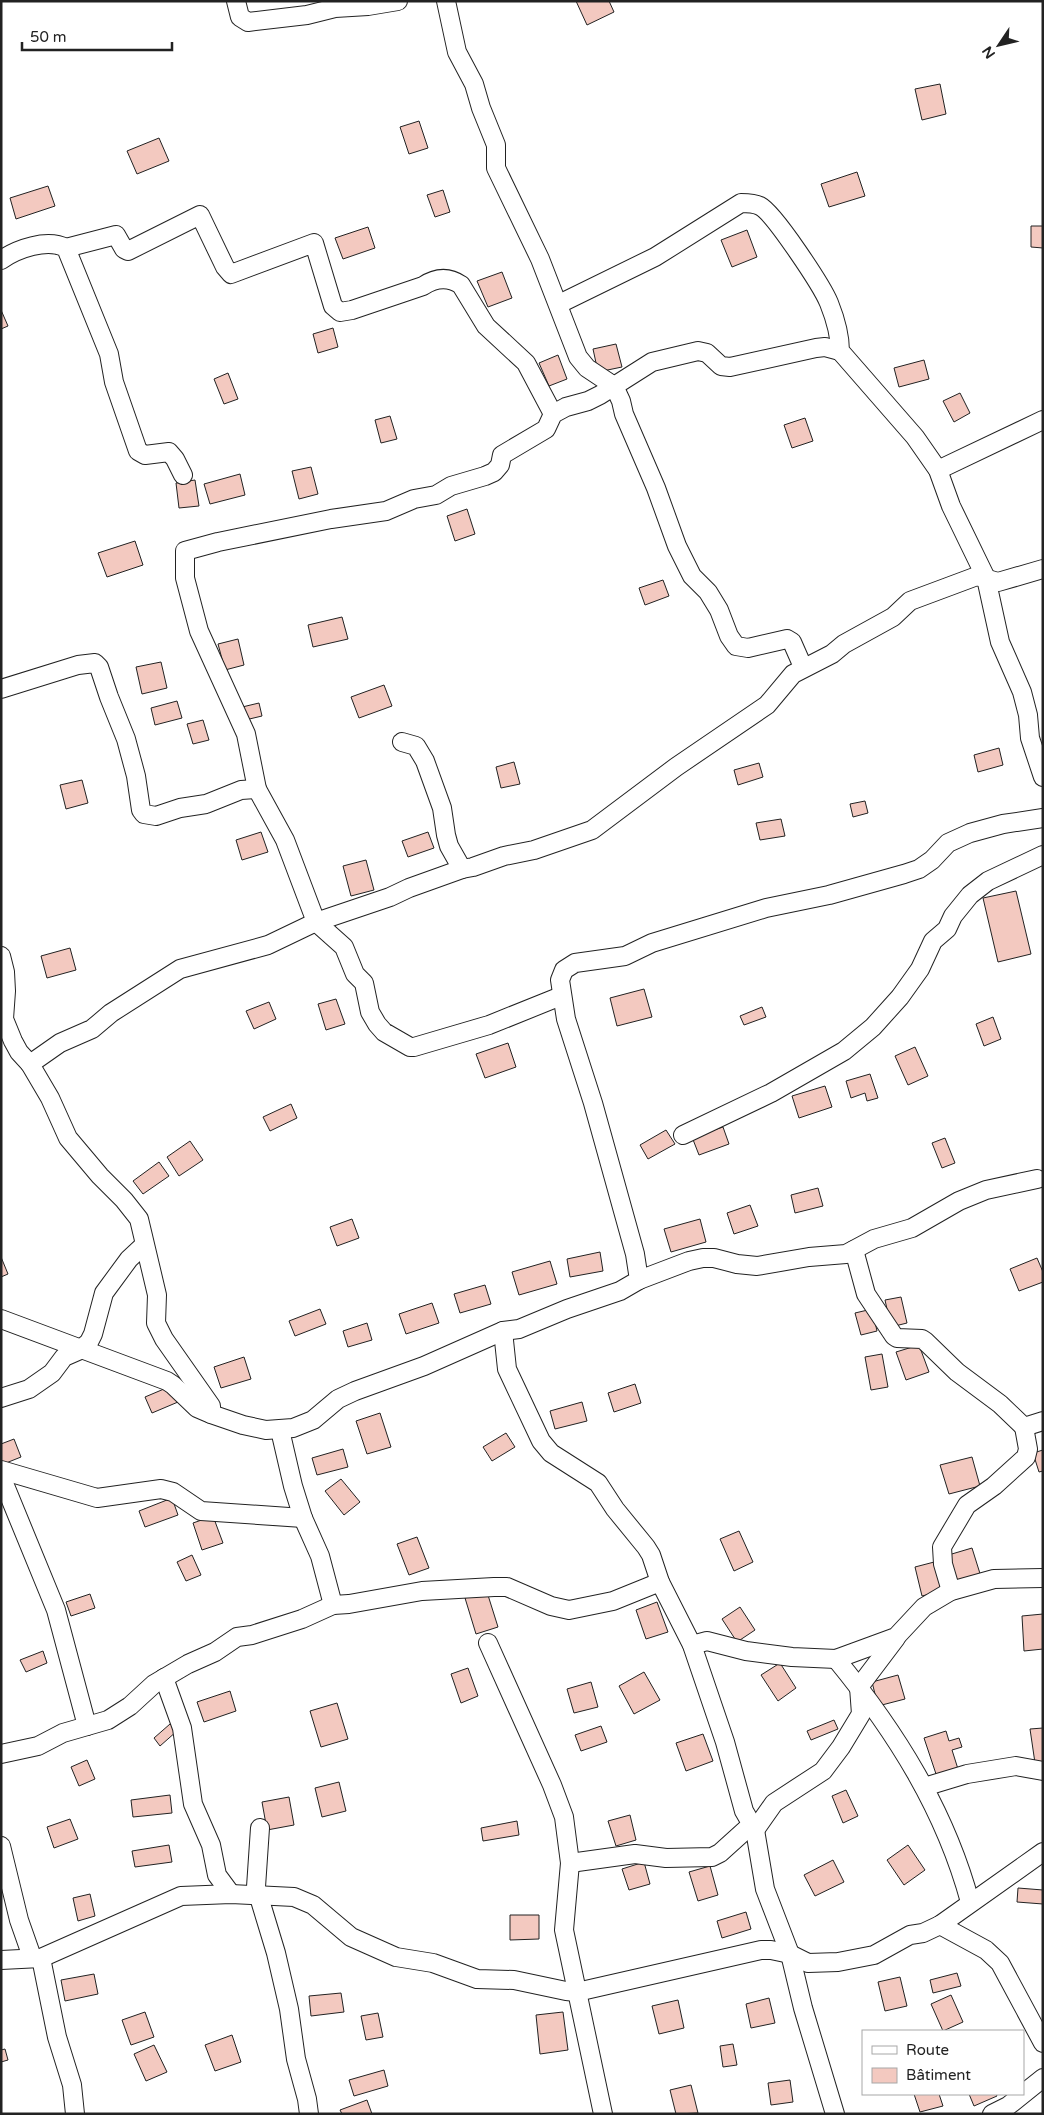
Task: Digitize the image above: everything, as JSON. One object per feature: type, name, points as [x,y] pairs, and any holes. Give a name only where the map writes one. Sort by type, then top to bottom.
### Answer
[{"type":"street","points":[[236,1],[240,17],[248,22],[307,15],[335,8],[368,6],[398,1]]},
{"type":"street","points":[[446,1],[457,52],[474,84],[481,108],[496,145],[496,168],[527,229],[578,357],[587,368],[614,386],[681,554],[692,576],[708,592],[719,610],[732,643],[739,647],[748,648],[787,639],[792,642],[803,667]]},
{"type":"street","points":[[558,304],[655,257],[741,203],[749,203],[760,206],[767,211],[783,231],[822,289],[829,302],[838,331],[840,351]]},
{"type":"street","points":[[1,260],[28,248],[60,245],[66,248],[116,235],[124,249],[128,251],[200,215],[225,267],[231,274],[314,243],[333,306],[340,312],[352,310],[422,286],[439,278],[457,282],[461,284],[486,326],[526,363],[553,414]]},
{"type":"street","points":[[66,248],[109,354],[114,382],[138,450],[145,455],[169,452],[176,459],[183,475]]},
{"type":"street","points":[[561,996],[489,1025],[410,1047],[384,1032],[377,1024],[370,1012],[364,983],[355,974],[344,947],[316,922],[285,840],[257,789],[246,734],[199,632],[185,578],[185,551],[218,542],[330,519],[386,511],[414,499],[436,495],[451,486],[485,476],[494,472],[500,465],[502,455],[546,429],[553,414],[566,407],[588,401],[652,362],[698,351],[707,353],[721,366],[730,367],[825,347],[840,351],[915,437],[938,470],[951,506],[986,578],[1000,642],[1022,692],[1028,715],[1030,738],[1043,777]]},
{"type":"street","points":[[938,470],[1043,420]]},
{"type":"street","points":[[30,1064],[60,1043],[92,1029],[111,1013],[180,969],[268,944],[316,922],[390,897],[408,888],[462,869],[480,865],[504,856],[534,850],[592,830],[676,767],[767,705],[792,674],[825,658],[844,644],[893,617],[910,601],[977,576],[998,582],[1043,569]]},
{"type":"street","points":[[1,688],[78,665],[95,663],[99,667],[108,697],[126,739],[136,776],[141,810],[144,814],[150,816],[206,804],[241,790],[257,789]]},
{"type":"street","points":[[402,742],[416,746],[425,761],[442,808],[447,841],[462,869]]},
{"type":"street","points":[[639,1280],[636,1254],[593,1103],[566,1019],[560,980],[564,970],[570,965],[625,956],[652,943],[766,908],[829,895],[904,874],[932,860],[948,843],[970,833],[1003,824],[1043,818]]},
{"type":"street","points":[[684,1136],[771,1093],[844,1051],[873,1027],[900,997],[920,969],[933,942],[947,929],[953,916],[970,896],[988,881],[1043,855]]},
{"type":"street","points":[[1,956],[5,972],[6,991],[3,1020],[19,1052],[30,1064],[50,1098],[68,1138],[139,1219],[157,1295],[156,1323],[164,1339],[211,1406],[211,1414]]},
{"type":"street","points":[[1,1319],[80,1350],[126,1364],[167,1381],[197,1408],[211,1414],[253,1428],[280,1430],[293,1428],[313,1420],[346,1395],[424,1366],[503,1331],[519,1328],[620,1291],[639,1280],[689,1261],[714,1258],[737,1264],[757,1266],[810,1257],[846,1254],[874,1239],[912,1228],[959,1201],[986,1190],[1037,1179]]},
{"type":"street","points":[[1,1398],[29,1389],[52,1374],[64,1357],[80,1350],[89,1342],[94,1334],[104,1294],[129,1259],[144,1245]]},
{"type":"street","points":[[854,1250],[866,1294],[890,1333],[897,1338],[922,1339],[925,1341],[957,1372],[1000,1404],[1024,1427],[1028,1449],[1026,1457],[994,1486],[967,1505],[942,1547],[943,1564],[951,1591]]},
{"type":"street","points":[[503,1331],[507,1369],[541,1441],[551,1453],[592,1478],[601,1486],[615,1509],[651,1555],[660,1582],[692,1644],[725,1742],[744,1811],[753,1827],[765,1889],[790,1954],[803,2008],[835,2114]]},
{"type":"street","points":[[1024,1427],[1043,1421]]},
{"type":"street","points":[[280,1430],[293,1486],[303,1518],[320,1556],[333,1605]]},
{"type":"street","points":[[1,1470],[97,1498],[161,1489],[173,1492],[201,1511],[303,1518]]},
{"type":"street","points":[[1,1476],[56,1610],[87,1726]]},
{"type":"street","points":[[570,1863],[635,1854],[666,1858],[712,1857],[720,1854],[753,1827],[774,1803],[823,1771],[862,1714],[859,1688],[896,1637],[924,1607],[951,1591],[994,1579],[1043,1578]]},
{"type":"street","points":[[1,1754],[38,1746],[64,1733],[115,1717],[164,1678],[215,1652],[237,1637],[252,1635],[302,1619],[333,1605],[422,1591],[494,1587],[507,1588],[551,1606],[570,1610],[612,1600],[660,1582]]},
{"type":"street","points":[[692,1644],[707,1641],[746,1651],[792,1657],[836,1659],[896,1637]]},
{"type":"street","points":[[488,1643],[564,1817],[570,1863],[564,1930],[603,2114]]},
{"type":"street","points":[[836,1659],[859,1688],[924,1787],[959,1864],[970,1902]]},
{"type":"street","points":[[164,1678],[182,1728],[193,1804],[211,1845],[218,1875],[231,1894]]},
{"type":"street","points":[[924,1787],[967,1774],[1016,1766],[1043,1771]]},
{"type":"street","points":[[260,1828],[257,1894],[276,1953],[288,2008],[296,2059],[307,2099],[309,2114]]},
{"type":"street","points":[[1,1846],[20,1920],[36,1957],[72,2085],[75,2114]]},
{"type":"street","points":[[1,1960],[36,1957],[181,1896],[257,1894],[291,1896],[310,1903],[344,1933],[396,1957],[433,1962],[477,1979],[514,1980],[577,1992],[742,1953],[771,1950],[790,1954],[808,1964],[860,1958],[882,1952],[910,1935],[923,1933],[940,1925],[1043,1852]]},
{"type":"street","points":[[940,1925],[986,1950],[1000,1963],[1042,2038]]},
{"type":"street","points":[[1024,2093],[1043,2078]]},
{"type":"street","points":[[992,2114],[1008,2106],[1022,2095]]},
{"type":"building","points":[[576,1],[609,1],[614,12],[587,25]]},
{"type":"building","points":[[940,84],[946,114],[922,120],[915,89]]},
{"type":"building","points":[[419,121],[428,148],[409,154],[400,127]]},
{"type":"building","points":[[159,138],[169,161],[137,174],[127,151]]},
{"type":"building","points":[[857,172],[865,196],[829,207],[821,184]]},
{"type":"building","points":[[48,186],[55,206],[16,219],[10,198]]},
{"type":"building","points":[[443,190],[450,212],[435,217],[427,195]]},
{"type":"building","points":[[1031,226],[1043,226],[1043,248],[1031,247]]},
{"type":"building","points":[[368,227],[375,248],[343,259],[335,238]]},
{"type":"building","points":[[747,230],[757,257],[732,267],[721,240]]},
{"type":"building","points":[[502,272],[512,298],[488,307],[477,281]]},
{"type":"building","points":[[1,310],[8,326],[1,329]]},
{"type":"building","points":[[333,328],[338,347],[318,353],[313,334]]},
{"type":"building","points":[[616,344],[622,367],[598,372],[593,349]]},
{"type":"building","points":[[558,355],[567,379],[549,386],[539,363]]},
{"type":"building","points":[[924,360],[929,379],[899,387],[894,368]]},
{"type":"building","points":[[228,373],[238,399],[224,404],[214,379]]},
{"type":"building","points":[[960,393],[970,413],[954,422],[943,401]]},
{"type":"building","points":[[390,416],[397,439],[381,443],[375,420]]},
{"type":"building","points":[[805,418],[813,441],[792,448],[784,425]]},
{"type":"building","points":[[311,467],[318,494],[299,499],[292,471]]},
{"type":"building","points":[[240,474],[245,495],[210,504],[204,484]]},
{"type":"building","points":[[195,480],[199,506],[179,508],[176,483]]},
{"type":"building","points":[[467,509],[475,534],[455,541],[447,516]]},
{"type":"building","points":[[135,541],[143,565],[107,577],[98,553]]},
{"type":"building","points":[[663,580],[669,596],[645,605],[639,588]]},
{"type":"building","points":[[342,617],[348,639],[313,647],[308,625]]},
{"type":"building","points":[[238,639],[244,665],[225,670],[218,644]]},
{"type":"building","points":[[161,662],[167,688],[142,694],[136,667]]},
{"type":"building","points":[[384,685],[392,706],[359,718],[351,697]]},
{"type":"building","points":[[177,701],[182,718],[155,725],[151,708]]},
{"type":"building","points":[[259,703],[262,716],[241,721],[238,708]]},
{"type":"building","points":[[203,720],[209,740],[193,744],[187,724]]},
{"type":"building","points":[[999,748],[1003,765],[978,772],[974,755]]},
{"type":"building","points":[[514,762],[520,784],[501,788],[496,767]]},
{"type":"building","points":[[759,763],[763,777],[738,785],[734,770]]},
{"type":"building","points":[[82,780],[88,803],[66,809],[60,785]]},
{"type":"building","points":[[865,801],[868,813],[853,817],[850,804]]},
{"type":"building","points":[[781,819],[785,836],[760,840],[756,823]]},
{"type":"building","points":[[261,832],[268,852],[242,860],[236,840]]},
{"type":"building","points":[[428,832],[434,848],[408,857],[402,841]]},
{"type":"building","points":[[366,860],[374,890],[351,896],[343,866]]},
{"type":"building","points":[[1016,891],[1031,954],[998,962],[983,898]]},
{"type":"building","points":[[70,948],[76,970],[47,978],[41,956]]},
{"type":"building","points":[[644,989],[652,1017],[617,1026],[610,998]]},
{"type":"building","points":[[336,999],[345,1024],[326,1030],[318,1004]]},
{"type":"building","points":[[269,1002],[276,1019],[254,1029],[246,1011]]},
{"type":"building","points":[[762,1007],[766,1017],[744,1025],[740,1016]]},
{"type":"building","points":[[993,1017],[1001,1039],[984,1046],[976,1024]]},
{"type":"building","points":[[508,1043],[516,1067],[485,1078],[476,1054]]},
{"type":"building","points":[[915,1047],[928,1076],[908,1085],[895,1056]]},
{"type":"building","points":[[870,1074],[878,1098],[867,1101],[865,1093],[851,1098],[846,1081]]},
{"type":"building","points":[[825,1086],[832,1107],[799,1118],[792,1096]]},
{"type":"building","points":[[291,1104],[297,1118],[270,1131],[263,1117]]},
{"type":"building","points":[[723,1127],[729,1144],[699,1155],[692,1137]]},
{"type":"building","points":[[666,1130],[675,1144],[648,1159],[640,1145]]},
{"type":"building","points":[[945,1138],[955,1163],[942,1168],[932,1143]]},
{"type":"building","points":[[190,1141],[203,1160],[179,1176],[167,1157]]},
{"type":"building","points":[[159,1162],[169,1176],[143,1194],[133,1181]]},
{"type":"building","points":[[818,1188],[823,1206],[795,1213],[791,1195]]},
{"type":"building","points":[[750,1205],[758,1226],[734,1234],[727,1213]]},
{"type":"building","points":[[352,1219],[359,1238],[337,1246],[330,1227]]},
{"type":"building","points":[[700,1219],[706,1242],[671,1252],[664,1229]]},
{"type":"building","points":[[600,1252],[603,1271],[570,1277],[567,1259]]},
{"type":"building","points":[[1,1257],[8,1274],[1,1277]]},
{"type":"building","points":[[1037,1258],[1043,1272],[1043,1282],[1019,1291],[1010,1269]]},
{"type":"building","points":[[550,1261],[557,1284],[519,1295],[512,1272]]},
{"type":"building","points":[[485,1285],[491,1304],[460,1313],[454,1294]]},
{"type":"building","points":[[901,1297],[907,1323],[891,1327],[885,1300]]},
{"type":"building","points":[[432,1303],[439,1323],[406,1334],[399,1314]]},
{"type":"building","points":[[320,1309],[326,1324],[295,1336],[289,1321]]},
{"type":"building","points":[[872,1309],[877,1331],[861,1335],[855,1313]]},
{"type":"building","points":[[367,1323],[372,1340],[348,1347],[343,1331]]},
{"type":"building","points":[[919,1345],[929,1372],[906,1380],[896,1352]]},
{"type":"building","points":[[882,1354],[888,1387],[871,1390],[865,1357]]},
{"type":"building","points":[[244,1357],[251,1379],[221,1388],[214,1367]]},
{"type":"building","points":[[635,1384],[641,1403],[614,1412],[608,1393]]},
{"type":"building","points":[[171,1386],[178,1402],[152,1413],[145,1397]]},
{"type":"building","points":[[582,1402],[587,1421],[555,1429],[550,1411]]},
{"type":"building","points":[[380,1413],[391,1447],[367,1454],[356,1421]]},
{"type":"building","points":[[506,1433],[515,1447],[492,1461],[483,1447]]},
{"type":"building","points":[[14,1439],[21,1457],[1,1465],[1,1444]]},
{"type":"building","points":[[343,1449],[348,1467],[317,1475],[312,1458]]},
{"type":"building","points":[[1043,1450],[1043,1471],[1039,1472],[1033,1453]]},
{"type":"building","points":[[972,1457],[980,1486],[949,1494],[940,1465]]},
{"type":"building","points":[[341,1479],[360,1502],[344,1515],[325,1491]]},
{"type":"building","points":[[172,1498],[178,1515],[145,1527],[139,1511]]},
{"type":"building","points":[[213,1516],[223,1543],[202,1550],[193,1523]]},
{"type":"building","points":[[739,1531],[753,1562],[734,1571],[720,1539]]},
{"type":"building","points":[[417,1537],[429,1568],[409,1575],[397,1544]]},
{"type":"building","points":[[972,1548],[982,1580],[954,1588],[945,1556]]},
{"type":"building","points":[[192,1555],[201,1575],[186,1581],[177,1562]]},
{"type":"building","points":[[938,1561],[946,1590],[922,1596],[915,1567]]},
{"type":"building","points":[[487,1592],[498,1627],[476,1634],[465,1598]]},
{"type":"building","points":[[90,1594],[95,1608],[71,1616],[66,1602]]},
{"type":"building","points":[[657,1602],[668,1632],[646,1639],[636,1610]]},
{"type":"building","points":[[740,1607],[755,1630],[737,1642],[722,1619]]},
{"type":"building","points":[[1043,1614],[1043,1649],[1024,1651],[1022,1616]]},
{"type":"building","points":[[43,1651],[47,1663],[26,1672],[20,1660]]},
{"type":"building","points":[[780,1663],[796,1688],[778,1701],[761,1675]]},
{"type":"building","points":[[468,1668],[478,1696],[461,1703],[451,1674]]},
{"type":"building","points":[[644,1672],[660,1700],[634,1714],[619,1686]]},
{"type":"building","points":[[898,1675],[905,1699],[878,1706],[872,1682]]},
{"type":"building","points":[[591,1682],[598,1707],[574,1713],[567,1689]]},
{"type":"building","points":[[230,1691],[236,1711],[204,1722],[197,1702]]},
{"type":"building","points":[[337,1703],[348,1739],[321,1747],[310,1711]]},
{"type":"building","points":[[834,1720],[838,1729],[811,1740],[807,1731]]},
{"type":"building","points":[[170,1724],[177,1731],[160,1746],[154,1738]]},
{"type":"building","points":[[601,1726],[607,1742],[581,1751],[575,1735]]},
{"type":"building","points":[[1043,1728],[1043,1762],[1035,1763],[1030,1729]]},
{"type":"building","points":[[946,1731],[949,1741],[959,1738],[962,1747],[952,1750],[958,1769],[937,1777],[924,1738]]},
{"type":"building","points":[[703,1734],[713,1761],[686,1771],[676,1743]]},
{"type":"building","points":[[87,1760],[95,1779],[79,1786],[71,1767]]},
{"type":"building","points":[[339,1782],[346,1811],[322,1817],[315,1788]]},
{"type":"building","points":[[846,1790],[858,1816],[843,1823],[832,1796]]},
{"type":"building","points":[[170,1795],[172,1813],[133,1817],[131,1800]]},
{"type":"building","points":[[289,1797],[294,1825],[267,1830],[262,1802]]},
{"type":"building","points":[[630,1815],[636,1840],[616,1846],[608,1821]]},
{"type":"building","points":[[70,1819],[78,1839],[54,1848],[47,1827]]},
{"type":"building","points":[[517,1821],[519,1835],[483,1841],[481,1828]]},
{"type":"building","points":[[169,1845],[172,1862],[135,1867],[132,1851]]},
{"type":"building","points":[[908,1845],[925,1870],[904,1885],[887,1860]]},
{"type":"building","points":[[833,1860],[844,1882],[815,1896],[804,1875]]},
{"type":"building","points":[[644,1862],[650,1884],[629,1890],[622,1869]]},
{"type":"building","points":[[710,1866],[718,1895],[698,1901],[689,1872]]},
{"type":"building","points":[[1018,1888],[1043,1890],[1043,1904],[1017,1902]]},
{"type":"building","points":[[90,1894],[95,1916],[78,1921],[73,1898]]},
{"type":"building","points":[[746,1912],[751,1929],[722,1938],[717,1921]]},
{"type":"building","points":[[510,1915],[539,1915],[539,1939],[510,1940]]},
{"type":"building","points":[[957,1973],[961,1986],[933,1993],[930,1980]]},
{"type":"building","points":[[94,1974],[98,1994],[65,2001],[61,1980]]},
{"type":"building","points":[[900,1977],[907,2006],[885,2011],[878,1982]]},
{"type":"building","points":[[341,1993],[344,2012],[311,2016],[309,1996]]},
{"type":"building","points":[[951,1995],[963,2022],[943,2030],[931,2004]]},
{"type":"building","points":[[769,1998],[775,2023],[751,2028],[746,2004]]},
{"type":"building","points":[[678,2000],[684,2028],[659,2034],[652,2006]]},
{"type":"building","points":[[145,2012],[154,2037],[131,2045],[122,2020]]},
{"type":"building","points":[[563,2012],[568,2050],[540,2054],[536,2015]]},
{"type":"building","points":[[378,2013],[383,2037],[366,2040],[361,2016]]},
{"type":"building","points":[[232,2035],[241,2062],[215,2071],[205,2045]]},
{"type":"building","points":[[733,2044],[737,2065],[723,2067],[720,2046]]},
{"type":"building","points":[[154,2045],[167,2072],[146,2081],[134,2054]]},
{"type":"building","points":[[5,2049],[8,2060],[1,2062],[1,2050]]},
{"type":"building","points":[[384,2070],[388,2086],[354,2096],[349,2080]]},
{"type":"building","points":[[790,2080],[793,2102],[771,2105],[768,2083]]},
{"type":"building","points":[[691,2085],[698,2113],[676,2114],[670,2090]]},
{"type":"building","points":[[914,2095],[939,2095],[943,2106],[920,2112]]},
{"type":"building","points":[[969,2095],[997,2096],[974,2106]]},
{"type":"building","points":[[367,2100],[372,2114],[342,2114],[340,2110]]}]
